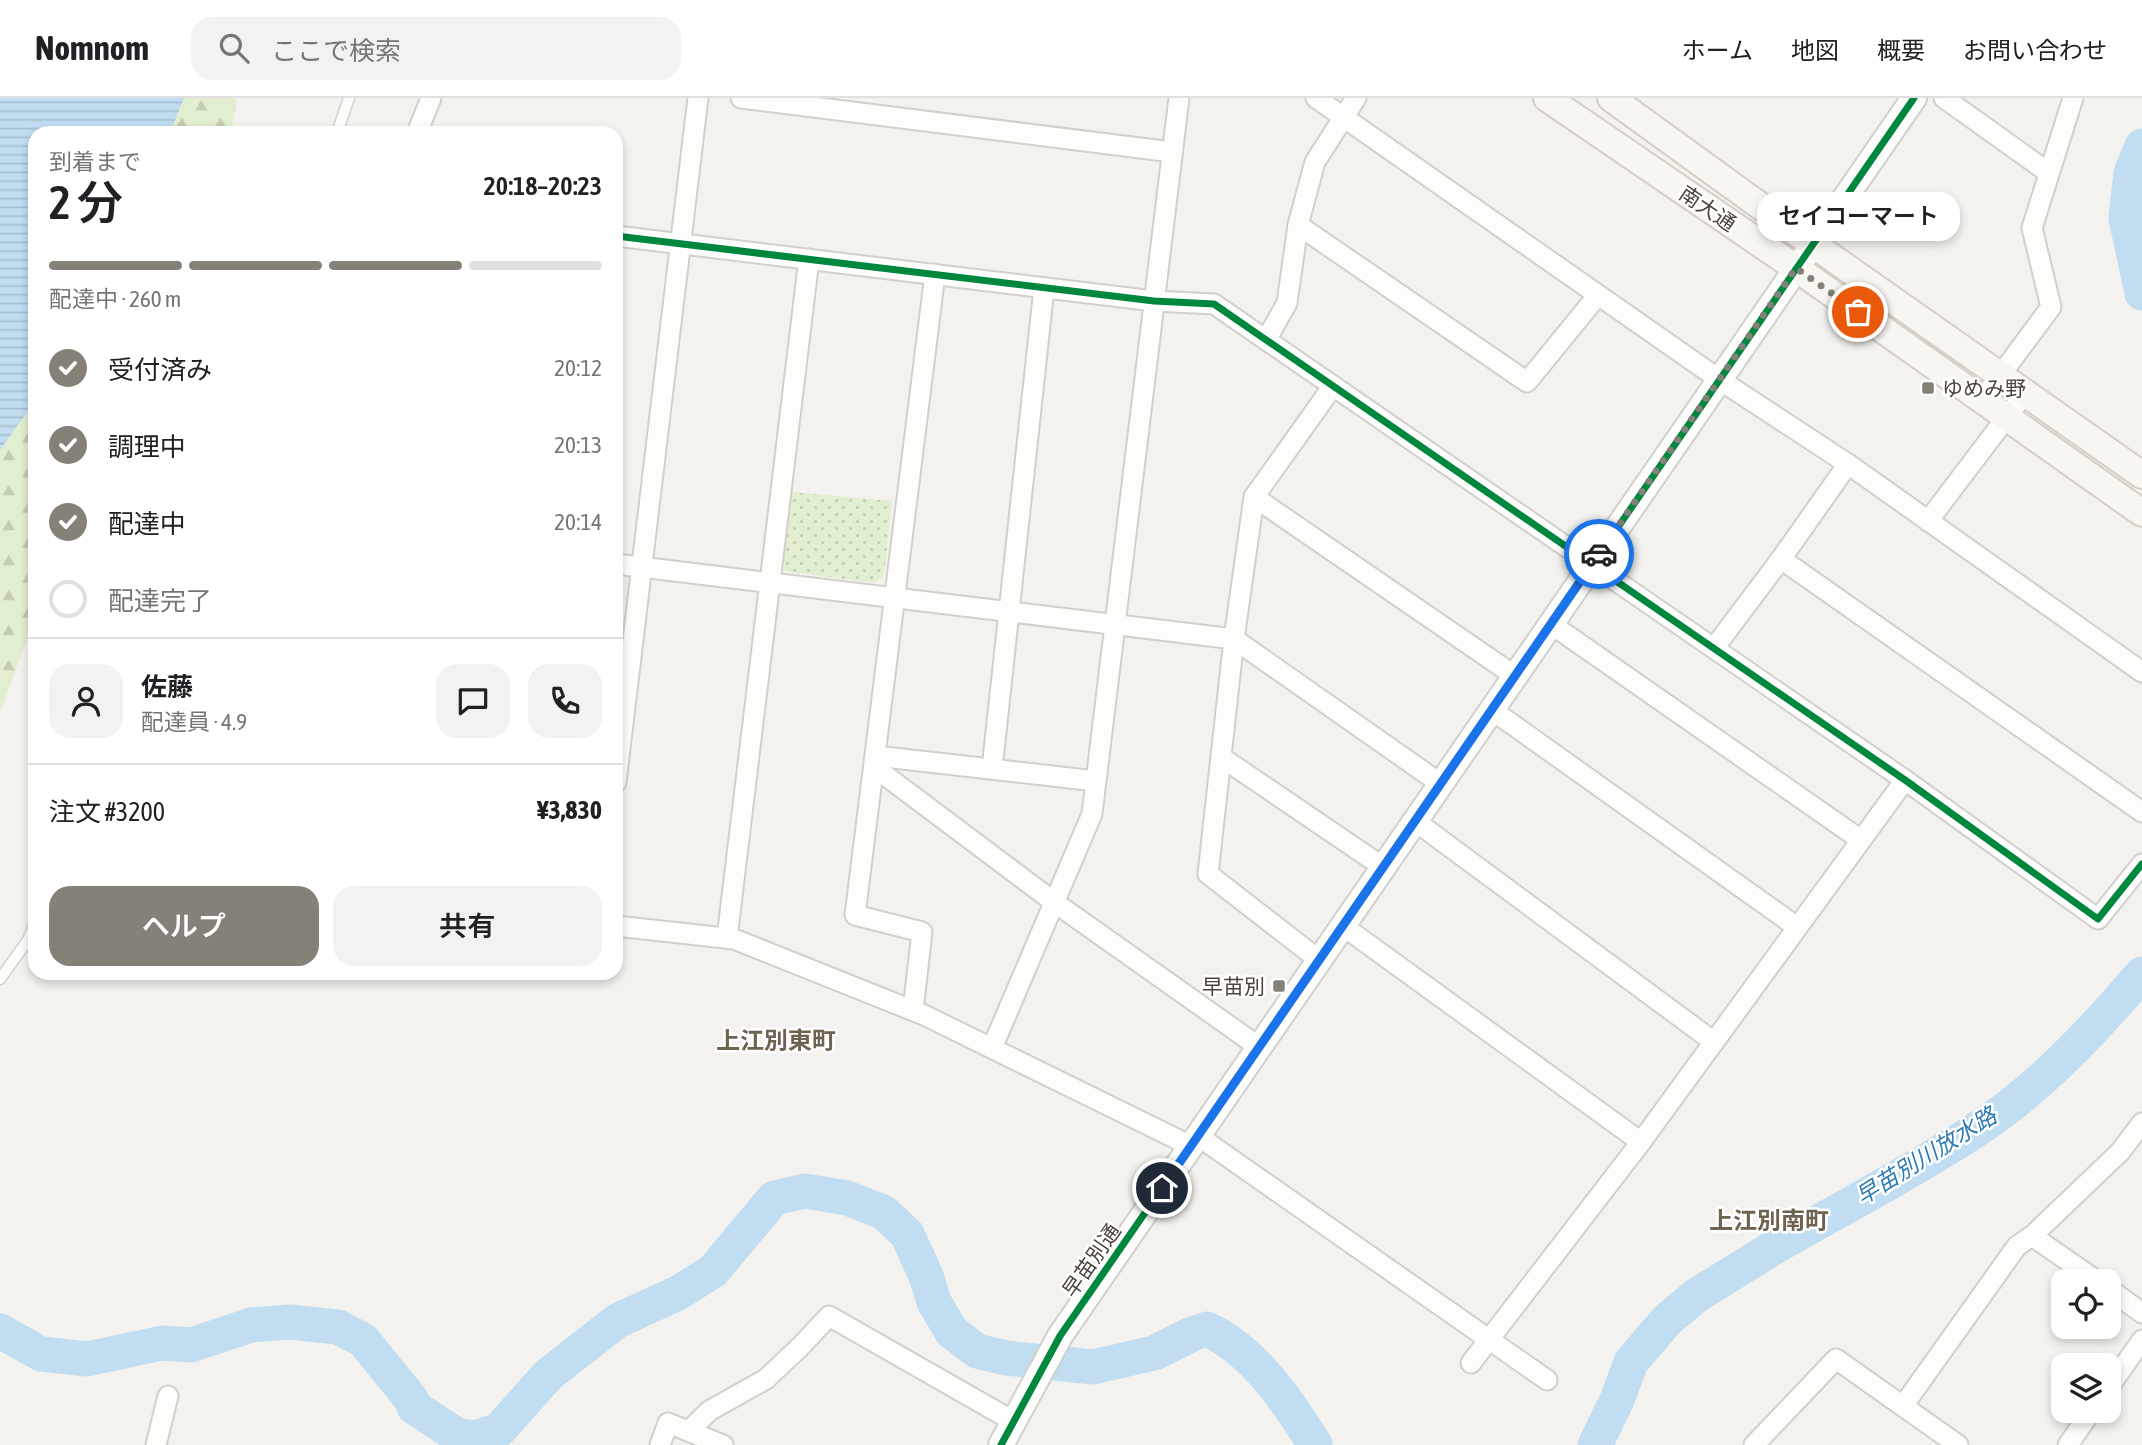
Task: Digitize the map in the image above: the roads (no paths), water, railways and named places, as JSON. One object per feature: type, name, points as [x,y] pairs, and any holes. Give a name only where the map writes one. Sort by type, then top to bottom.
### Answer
[{"type":"main road","name":"南大通","points":[[1547,98],[1796,268],[2142,513]]},
{"type":"main road","name":"南大通","points":[[1611,98],[1813,244],[2142,475]]},
{"type":"street","points":[[420,126],[431,98]]},
{"type":"street","points":[[623,724],[698,98]]},
{"type":"street","points":[[741,98],[1172,152]]},
{"type":"street","points":[[992,1048],[1092,814],[1180,98]]},
{"type":"street","points":[[1316,98],[1720,380],[1848,464],[2142,672]]},
{"type":"street","points":[[1266,340],[1287,303],[1298,225],[1315,162],[1356,98]]},
{"type":"street","name":"早苗別通","points":[[1017,1413],[1060,1336],[1914,98]]},
{"type":"street","points":[[1944,98],[2049,173]]},
{"type":"street","points":[[1982,400],[2051,307],[2032,228],[2073,98]]},
{"type":"street","points":[[1298,225],[1527,382],[1598,295]]},
{"type":"street","points":[[623,237],[1154,301],[1213,304],[1905,779],[2098,919],[2142,864]]},
{"type":"street","points":[[727,938],[809,259]]},
{"type":"street","points":[[913,1010],[922,932],[855,915],[897,597],[935,274]]},
{"type":"street","points":[[992,769],[1044,288]]},
{"type":"street","points":[[1319,960],[1208,874],[1234,639],[1254,497],[1333,386]]},
{"type":"street","points":[[1928,521],[2025,393]]},
{"type":"street","points":[[1714,648],[1848,464]]},
{"type":"street","points":[[1254,497],[1515,676]]},
{"type":"street","points":[[1781,559],[2142,812]]},
{"type":"street","points":[[623,565],[1234,639],[1441,784]]},
{"type":"street","points":[[1551,624],[1861,840]]},
{"type":"street","points":[[1492,710],[1797,928]]},
{"type":"street","points":[[1221,757],[1383,867]]},
{"type":"street","points":[[875,761],[992,769],[1096,781]]},
{"type":"street","points":[[875,761],[1054,902],[1259,1047]]},
{"type":"street","points":[[1471,1363],[1641,1142],[1905,779]]},
{"type":"street","points":[[1415,821],[1714,1042]]},
{"type":"street","points":[[1343,926],[1641,1142]]},
{"type":"street","points":[[623,927],[734,939],[913,1010],[1195,1141],[1547,1380]]},
{"type":"street","points":[[1903,1406],[2017,1246],[2032,1236],[2120,1152],[2142,1123]]},
{"type":"street","points":[[2032,1236],[2080,1269]]},
{"type":"street","points":[[2121,1298],[2142,1313]]},
{"type":"street","points":[[689,1431],[709,1411],[766,1379],[829,1316],[1017,1413],[1000,1445]]},
{"type":"street","points":[[2121,1370],[2142,1340]]},
{"type":"street","points":[[1754,1445],[1836,1359],[1958,1445]]},
{"type":"street","points":[[156,1445],[168,1396]]},
{"type":"street","points":[[660,1445],[668,1423],[723,1445]]},
{"type":"street","points":[[2068,1445],[2083,1423]]},
{"type":"lane","points":[[339,126],[349,98]]},
{"type":"lane","points":[[0,979],[28,940]]},
{"type":"water","points":[[0,98],[184,98],[173,126],[28,126],[28,411],[0,450]]},
{"type":"waterway","name":"早苗別川放水路","points":[[2142,146],[2131,173],[2126,218],[2142,293]]},
{"type":"waterway","name":"早苗別川放水路","points":[[1595,1445],[1617,1400],[1631,1362],[1667,1320],[1697,1295],[1778,1245],[1927,1160],[1999,1114],[2064,1058],[2142,974]]},
{"type":"waterway","name":"早苗別川放水路","points":[[0,1331],[41,1354],[87,1359],[162,1343],[191,1345],[251,1325],[290,1322],[338,1327],[363,1340],[411,1399],[414,1407],[458,1436],[475,1438],[499,1430],[548,1375],[617,1321],[678,1293],[713,1271],[774,1198],[805,1191],[847,1198],[883,1212],[907,1234],[927,1278],[934,1302],[952,1332],[977,1351],[1006,1358],[1093,1367],[1154,1353],[1207,1329],[1224,1338],[1255,1364],[1293,1411],[1315,1445]]},
{"type":"place","name":"セイコーマート","points":[[1858,312]]},
{"type":"place","name":"ゆめみ野","points":[[1928,388]]},
{"type":"place","name":"早苗別","points":[[1279,986]]},
{"type":"district","name":"上江別東町","points":[[776,1040]]},
{"type":"district","name":"上江別南町","points":[[1769,1220]]}]
